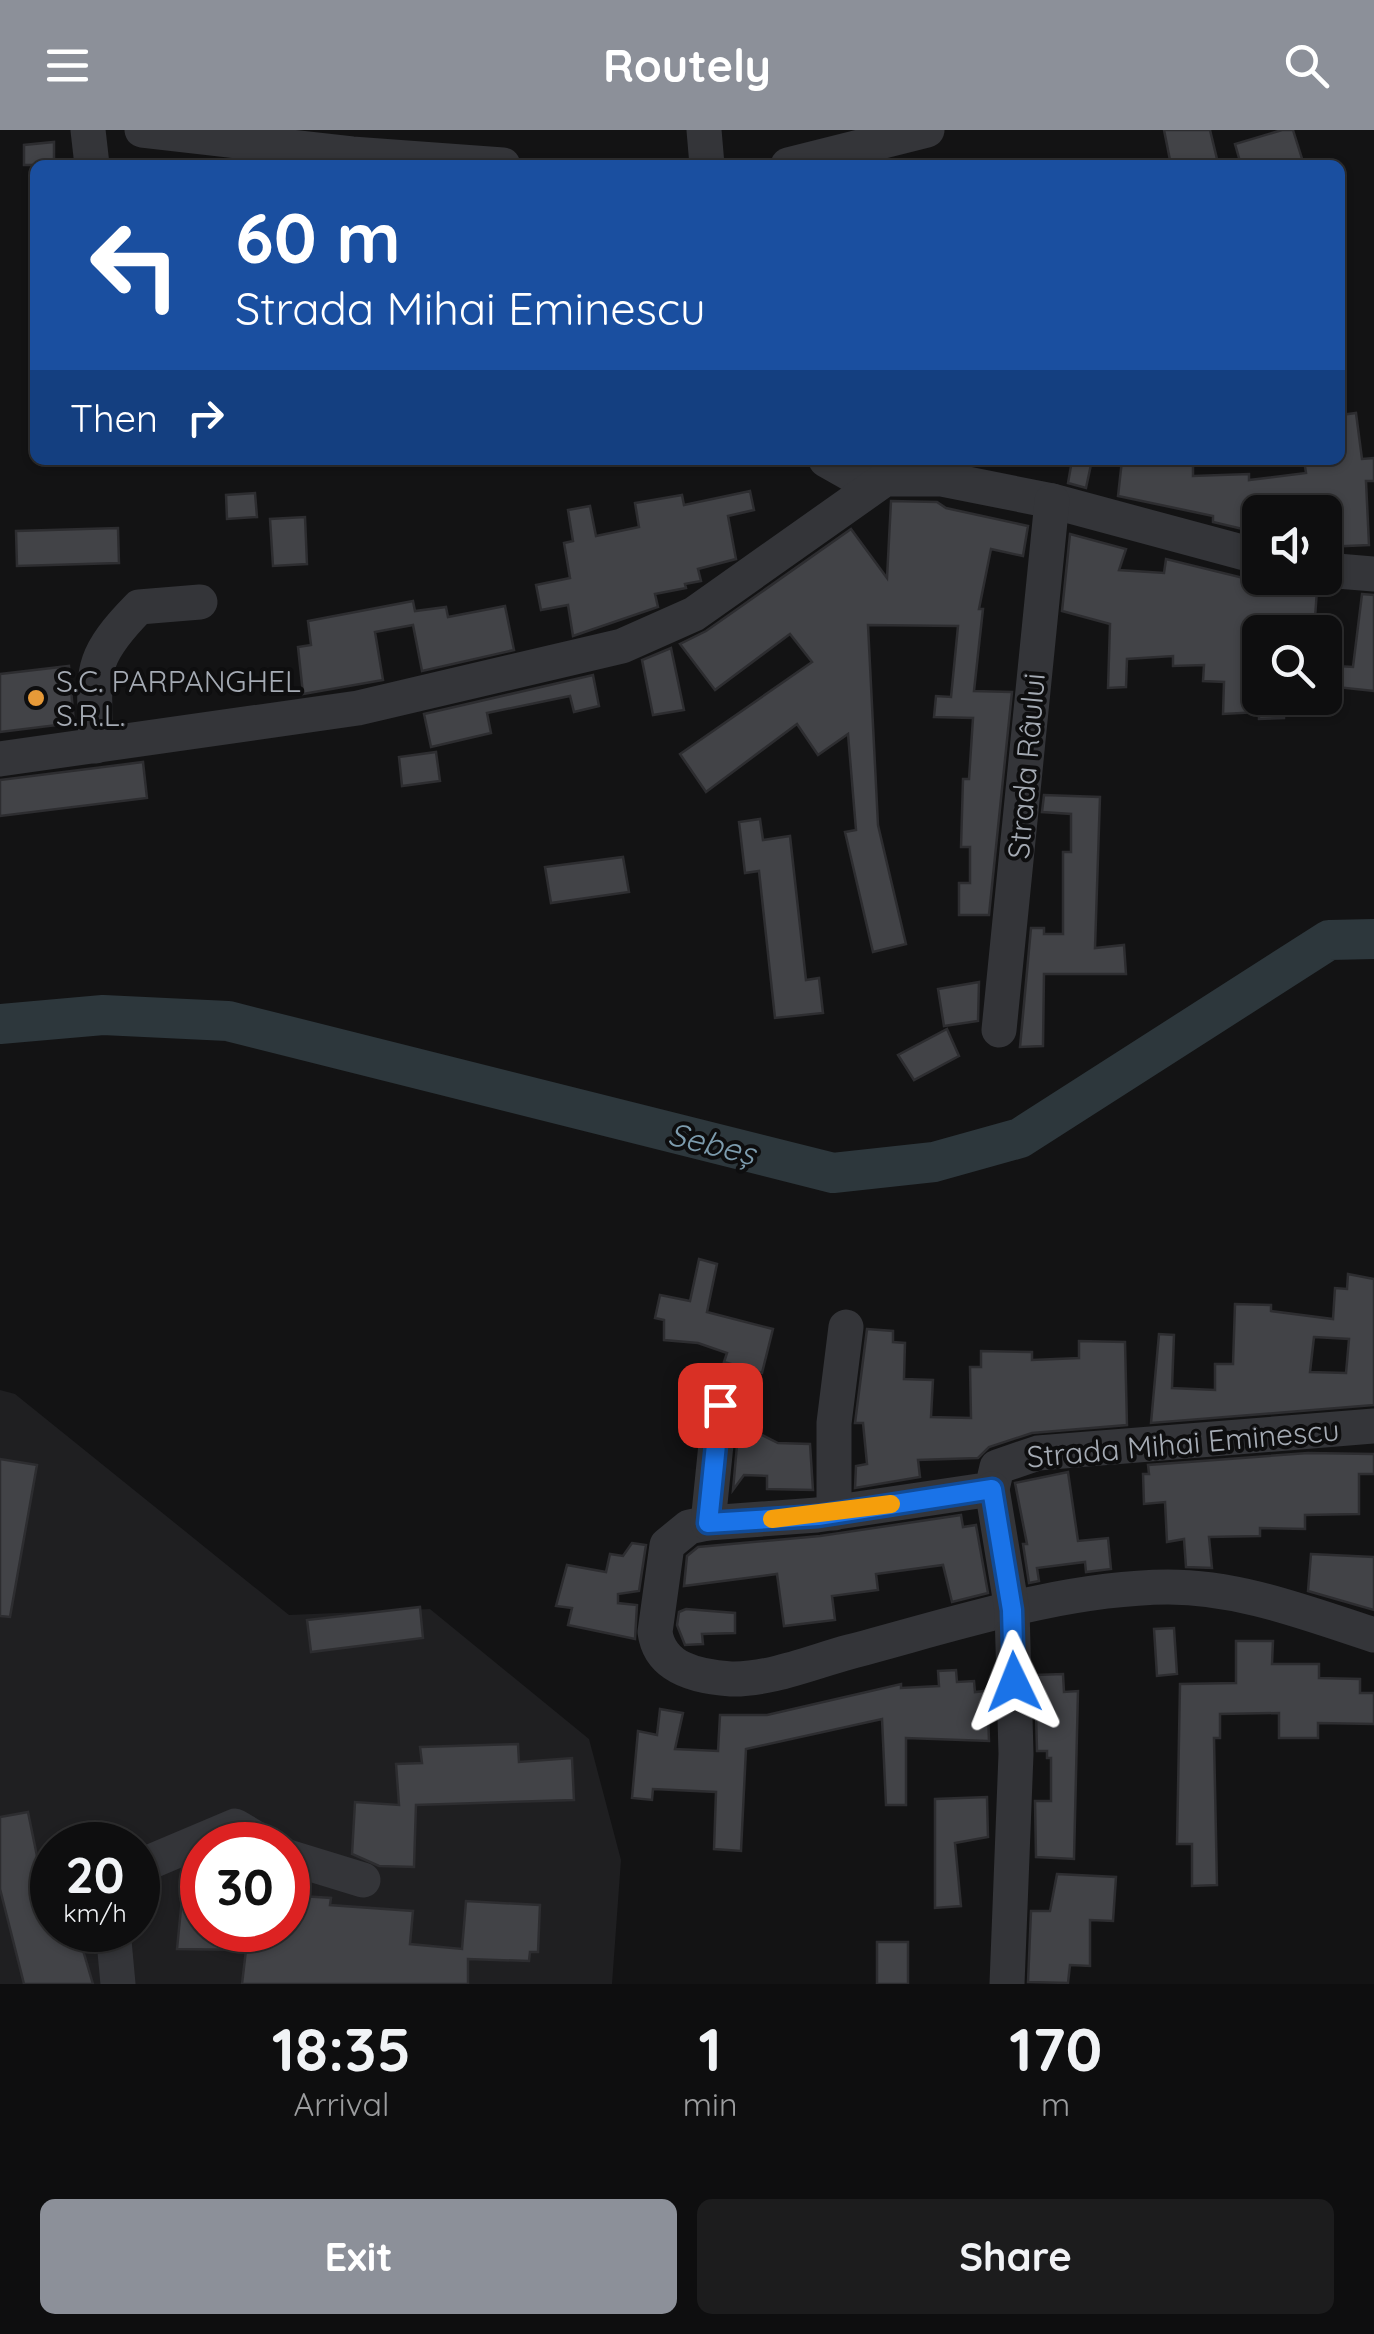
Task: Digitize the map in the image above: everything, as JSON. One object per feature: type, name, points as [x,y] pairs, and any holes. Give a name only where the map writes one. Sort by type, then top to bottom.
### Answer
[{"type":"street","points":[[88,130],[91,160]]},
{"type":"street","points":[[142,130],[196,152],[385,160]]},
{"type":"street","points":[[704,130],[707,160]]},
{"type":"street","points":[[808,160],[928,130]]},
{"type":"street","points":[[835,465],[872,486]]},
{"type":"street","points":[[0,759],[358,708],[622,646],[694,614],[872,486],[910,476],[1052,501],[1242,552]]},
{"type":"street","name":"Strada Râului","points":[[999,1030],[1052,501]]},
{"type":"street","points":[[1342,571],[1374,574]]},
{"type":"street","points":[[96,746],[94,665],[106,641],[139,608],[200,602]]},
{"type":"street","points":[[834,1513],[834,1423],[846,1327]]},
{"type":"street","points":[[708,1523],[720,1405]]},
{"type":"street","name":"Strada Mihai Eminescu","points":[[1012,1610],[734,1679],[705,1676],[672,1665],[656,1644],[667,1545],[689,1527],[834,1513],[992,1489],[997,1466],[1038,1453],[1374,1426]]},
{"type":"street","points":[[992,1489],[1012,1610],[1016,1754],[1007,1984]]},
{"type":"street","points":[[1012,1610],[1164,1587],[1214,1588],[1374,1635]]},
{"type":"street","points":[[310,1864],[363,1880]]},
{"type":"street","points":[[115,1952],[118,1984]]},
{"type":"shaded area","points":[[0,1390],[15,1394],[289,1615],[430,1609],[589,1739],[621,1860],[612,1984],[0,1984]]},
{"type":"building","points":[[1164,130],[1210,130],[1217,159],[1170,160]]},
{"type":"building","points":[[1293,130],[1302,160],[1240,160],[1235,144]]},
{"type":"building","points":[[54,142],[54,160],[30,160],[30,165],[24,165],[24,145]]},
{"type":"building","points":[[1356,413],[1362,459],[1374,458],[1374,481],[1366,481],[1369,545],[1342,546],[1342,495],[1242,495],[1242,529],[1213,522],[1213,516],[1118,496],[1121,465],[1193,465],[1193,476],[1249,474],[1249,480],[1306,473],[1305,465],[1345,465],[1345,414]]},
{"type":"building","points":[[1071,465],[1091,465],[1086,488],[1068,483]]},
{"type":"building","points":[[750,491],[754,510],[728,516],[736,559],[698,569],[701,581],[685,584],[686,588],[655,594],[658,607],[573,636],[568,605],[541,610],[536,585],[570,578],[564,543],[573,541],[568,510],[590,506],[596,536],[639,527],[635,503],[682,495],[684,505]]},
{"type":"building","points":[[255,493],[257,517],[227,519],[226,495]]},
{"type":"building","points":[[891,501],[937,502],[946,508],[1028,526],[1023,556],[991,549],[979,609],[983,609],[974,691],[1012,692],[989,915],[959,915],[959,883],[970,883],[970,847],[961,847],[963,779],[969,779],[973,718],[934,717],[936,696],[951,697],[958,626],[868,625],[878,825],[906,944],[873,952],[845,832],[856,830],[848,734],[818,755],[797,724],[706,792],[680,754],[812,662],[790,634],[715,690],[680,644],[706,631],[851,529],[887,578]]},
{"type":"building","points":[[305,517],[307,564],[273,566],[270,519]]},
{"type":"building","points":[[118,528],[119,563],[17,566],[16,531]]},
{"type":"building","points":[[1070,534],[1126,549],[1119,570],[1164,573],[1166,559],[1242,578],[1242,595],[1317,595],[1315,615],[1242,615],[1242,713],[1223,714],[1224,682],[1203,681],[1204,665],[1173,666],[1173,656],[1127,659],[1126,687],[1108,688],[1110,624],[1062,611]]},
{"type":"building","points":[[1362,594],[1374,595],[1374,691],[1342,688],[1342,666],[1353,667]]},
{"type":"building","points":[[413,601],[415,611],[446,607],[448,617],[505,606],[514,650],[422,671],[413,625],[375,632],[383,680],[303,694],[298,647],[311,645],[308,621]]},
{"type":"building","points":[[671,648],[684,710],[653,715],[642,660]]},
{"type":"building","name":"S.C. PARPANGHEL S.R.L.","points":[[69,666],[74,723],[0,732],[0,674]]},
{"type":"building","points":[[593,675],[599,706],[574,712],[570,696],[487,713],[491,733],[431,747],[424,714]]},
{"type":"building","points":[[1259,715],[1284,715],[1284,718],[1259,719]]},
{"type":"building","points":[[436,752],[440,781],[402,786],[399,757]]},
{"type":"building","points":[[143,762],[147,798],[0,816],[0,780]]},
{"type":"building","points":[[1044,795],[1100,797],[1095,948],[1124,945],[1126,974],[1044,974],[1043,1046],[1020,1047],[1031,928],[1044,928],[1044,934],[1063,934],[1063,852],[1071,852],[1071,814],[1042,812]]},
{"type":"building","points":[[760,819],[763,840],[790,836],[806,980],[819,978],[823,1013],[775,1018],[759,871],[745,873],[739,822]]},
{"type":"building","points":[[623,857],[629,892],[551,903],[545,867]]},
{"type":"building","points":[[979,982],[978,1021],[944,1026],[938,989]]},
{"type":"building","points":[[947,1029],[959,1056],[914,1080],[898,1055]]},
{"type":"building","points":[[699,1259],[717,1264],[707,1312],[773,1329],[762,1373],[724,1362],[727,1353],[698,1343],[664,1340],[664,1320],[655,1318],[660,1295],[690,1301]]},
{"type":"building","points":[[1348,1274],[1374,1279],[1374,1405],[1151,1423],[1159,1334],[1174,1335],[1172,1388],[1215,1390],[1215,1364],[1233,1364],[1235,1304],[1271,1305],[1271,1311],[1333,1319],[1335,1288],[1347,1289]],"holes":[[[1314,1337],[1349,1339],[1346,1373],[1310,1372]]]},
{"type":"building","points":[[867,1329],[893,1331],[893,1342],[905,1343],[904,1379],[933,1380],[931,1417],[971,1418],[970,1367],[981,1367],[981,1351],[1032,1352],[1032,1360],[1079,1358],[1079,1341],[1125,1342],[1127,1425],[1032,1433],[989,1447],[978,1458],[918,1460],[920,1477],[855,1488],[856,1466],[867,1464],[863,1423],[855,1423]]},
{"type":"building","points":[[746,1427],[778,1443],[810,1444],[813,1490],[767,1489],[767,1476],[744,1475],[733,1490],[737,1445]]},
{"type":"building","points":[[1308,1453],[1374,1454],[1374,1474],[1359,1474],[1359,1514],[1305,1515],[1305,1529],[1260,1528],[1260,1536],[1209,1537],[1212,1568],[1186,1567],[1184,1539],[1167,1542],[1165,1502],[1144,1504],[1143,1474],[1149,1474],[1148,1465]]},
{"type":"building","points":[[0,1459],[37,1465],[10,1617],[0,1616]]},
{"type":"building","points":[[1068,1472],[1078,1541],[1108,1538],[1111,1569],[1086,1572],[1085,1562],[1037,1568],[1039,1581],[1029,1583],[1023,1544],[1027,1544],[1015,1483]]},
{"type":"building","points":[[961,1515],[963,1527],[976,1525],[988,1593],[952,1602],[943,1565],[876,1574],[878,1590],[832,1596],[835,1620],[784,1626],[777,1574],[684,1586],[687,1556],[698,1547],[820,1536]]},
{"type":"building","points":[[632,1543],[646,1545],[639,1591],[618,1594],[618,1603],[637,1605],[635,1639],[568,1625],[572,1608],[556,1606],[567,1565],[606,1572],[610,1554],[623,1556]]},
{"type":"building","points":[[1311,1554],[1374,1557],[1374,1610],[1308,1591]]},
{"type":"building","points":[[420,1607],[423,1638],[311,1652],[307,1620]]},
{"type":"building","points":[[686,1609],[735,1613],[735,1633],[702,1634],[703,1644],[685,1645],[677,1625],[679,1612]]},
{"type":"building","points":[[1174,1628],[1177,1674],[1157,1676],[1154,1629]]},
{"type":"building","points":[[1236,1641],[1273,1641],[1272,1664],[1319,1664],[1319,1678],[1360,1679],[1360,1693],[1374,1693],[1374,1724],[1318,1723],[1318,1738],[1279,1738],[1279,1713],[1220,1714],[1220,1738],[1214,1738],[1217,1885],[1192,1886],[1192,1844],[1177,1844],[1180,1684],[1236,1683]]},
{"type":"building","points":[[956,1670],[957,1682],[974,1681],[975,1692],[993,1690],[994,1711],[988,1712],[989,1741],[906,1738],[906,1805],[886,1805],[882,1719],[746,1749],[741,1851],[714,1849],[716,1792],[653,1789],[652,1800],[632,1798],[638,1731],[657,1735],[660,1709],[683,1713],[675,1749],[718,1751],[720,1715],[767,1715],[901,1684],[901,1688],[939,1686],[938,1671]]},
{"type":"building","points":[[1063,1674],[1064,1692],[1078,1691],[1074,1859],[1036,1857],[1035,1801],[1051,1801],[1051,1758],[1047,1758],[1047,1751],[1037,1751],[1035,1675]]},
{"type":"building","points":[[518,1744],[519,1762],[572,1758],[574,1800],[416,1805],[414,1867],[379,1866],[352,1854],[355,1802],[399,1805],[396,1764],[422,1763],[420,1747]]},
{"type":"building","points":[[987,1797],[988,1837],[955,1843],[961,1906],[935,1908],[935,1799]]},
{"type":"building","points":[[28,1812],[30,1952],[84,1952],[93,1984],[24,1984],[0,1889],[0,1817]]},
{"type":"building","points":[[1057,1874],[1116,1877],[1113,1921],[1090,1920],[1090,1966],[1070,1965],[1068,1983],[1028,1982],[1031,1911],[1050,1911]]},
{"type":"building","points":[[310,1897],[331,1898],[330,1905],[413,1911],[410,1944],[462,1949],[466,1901],[540,1905],[538,1952],[530,1952],[529,1961],[468,1959],[468,1984],[242,1984],[246,1952],[310,1952]]},
{"type":"building","points":[[877,1942],[908,1942],[908,1984],[877,1984]]},
{"type":"waterway","name":"Sebeș","points":[[0,1024],[103,1015],[228,1021],[833,1173],[934,1162],[1020,1138],[1329,940],[1374,939]]},
{"type":"slow traffic","points":[[772,1519],[891,1504]]},
{"type":"place","name":"S.C. PARPANGHEL S.R.L.","points":[[36,698]]},
{"type":"route","points":[[720,1405],[708,1523],[818,1516],[992,1489],[1012,1610],[1014,1682]]}]
